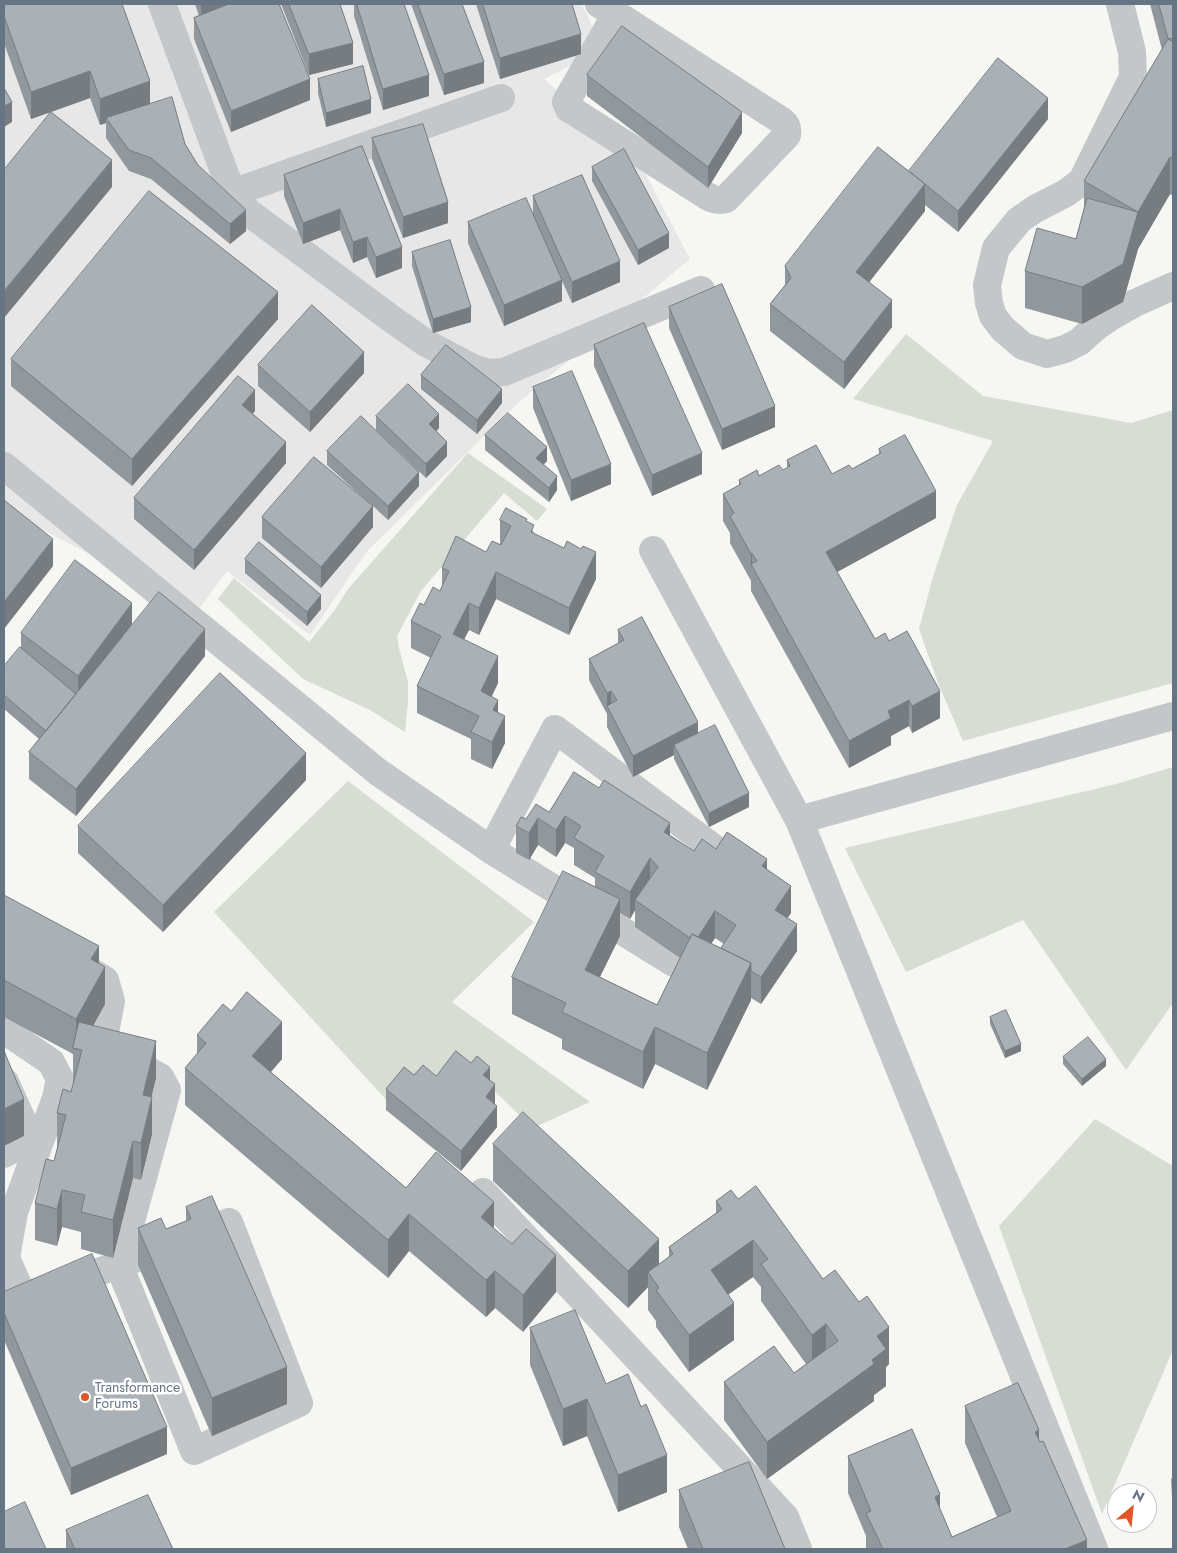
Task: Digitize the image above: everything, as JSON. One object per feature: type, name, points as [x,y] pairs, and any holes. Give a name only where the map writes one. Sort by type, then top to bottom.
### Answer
[{"type":"street","points":[[162,4],[232,193],[254,217],[392,320],[442,352],[475,369],[489,373],[504,372],[701,290]]},
{"type":"street","points":[[1120,4],[1132,52],[1133,76],[1082,181],[1066,193],[1035,209],[1019,220],[996,248],[987,285],[989,302],[993,316],[1003,330],[1024,346],[1047,354],[1065,349],[1079,342],[1097,326],[1135,303],[1173,286]]},
{"type":"street","points":[[607,9],[785,124],[788,130],[787,135],[726,199],[712,199],[573,111],[567,104],[566,102],[607,9]]},
{"type":"street","points":[[232,193],[501,98]]},
{"type":"street","points":[[4,466],[378,772],[491,850],[674,963]]},
{"type":"street","points":[[653,550],[799,820],[1094,1549]]},
{"type":"street","points":[[799,820],[1173,716]]},
{"type":"street","points":[[491,850],[555,730],[715,849]]},
{"type":"street","points":[[4,1030],[52,1062],[82,1055],[114,1052],[160,1077],[167,1090],[119,1265],[194,1451],[299,1403],[229,1222],[119,1265],[13,1300],[6,1258],[14,1212],[56,1098],[60,1079],[82,1055],[105,1033],[111,1001],[105,980],[54,951]]},
{"type":"street","points":[[4,1082],[28,1133],[21,1145],[4,1154]]},
{"type":"street","points":[[483,1192],[784,1518],[798,1549]]},
{"type":"shaded area","points":[[4,4],[582,4],[603,49],[544,79],[639,162],[690,259],[519,402],[367,551],[310,635],[227,571],[198,610],[35,526],[4,508]]},
{"type":"shaded area","points":[[906,334],[983,396],[1131,423],[1173,410],[1173,683],[963,741],[938,683],[919,629],[932,580],[957,505],[993,441],[853,399]]},
{"type":"shaded area","points":[[468,453],[547,509],[537,521],[504,493],[421,591],[397,636],[408,682],[405,732],[370,710],[303,679],[218,599],[234,578],[309,642],[334,611],[348,589]]},
{"type":"shaded area","points":[[1173,767],[1173,1003],[1126,1070],[1023,920],[906,972],[845,848],[1116,784]]},
{"type":"shaded area","points":[[348,781],[534,922],[452,1002],[590,1102],[533,1128],[490,1087],[402,1117],[214,912]]},
{"type":"shaded area","points":[[1095,1119],[1173,1166],[1173,1350],[1115,1483],[1107,1483],[1107,1502],[1102,1514],[999,1226]]},
{"type":"building","points":[[4,4],[122,4],[150,81],[100,99],[90,71],[31,92],[4,16]]},
{"type":"building","points":[[229,4],[279,4],[310,79],[231,111],[194,18]]},
{"type":"building","points":[[289,4],[340,4],[353,43],[309,54]]},
{"type":"building","points":[[357,4],[404,4],[429,75],[383,89]]},
{"type":"building","points":[[418,4],[462,4],[484,62],[444,74]]},
{"type":"building","points":[[483,4],[572,4],[581,34],[500,58]]},
{"type":"building","points":[[1159,4],[1173,4],[1173,38],[1168,39]]},
{"type":"building","points":[[622,26],[742,112],[708,167],[587,75]]},
{"type":"building","points":[[1168,39],[1173,42],[1173,159],[1170,157],[1138,212],[1084,181]]},
{"type":"building","points":[[998,58],[1048,98],[958,211],[909,171]]},
{"type":"building","points":[[363,66],[371,99],[326,113],[318,79]]},
{"type":"building","points":[[4,88],[12,102],[4,106]]},
{"type":"building","points":[[172,97],[185,144],[198,165],[246,210],[230,224],[151,158],[129,150],[106,118]]},
{"type":"building","points":[[51,112],[112,160],[4,291],[4,170]]},
{"type":"building","points":[[423,124],[448,202],[403,217],[372,138]]},
{"type":"building","points":[[362,146],[402,247],[376,257],[367,237],[353,242],[340,209],[303,223],[284,175]]},
{"type":"building","points":[[878,147],[925,184],[856,272],[892,300],[844,362],[770,304],[791,278],[785,266]]},
{"type":"building","points":[[624,149],[669,233],[638,250],[592,167]]},
{"type":"building","points":[[582,175],[620,261],[572,282],[533,196]]},
{"type":"building","points":[[149,191],[278,292],[132,459],[11,359]]},
{"type":"building","points":[[526,198],[562,280],[504,305],[468,222]]},
{"type":"building","points":[[1087,198],[1138,212],[1123,264],[1082,287],[1025,271],[1037,228],[1076,239]]},
{"type":"building","points":[[450,240],[471,307],[433,319],[412,252]]},
{"type":"building","points":[[722,284],[775,406],[722,429],[669,307]]},
{"type":"building","points":[[312,305],[364,352],[310,412],[258,365]]},
{"type":"building","points":[[644,323],[702,453],[652,475],[594,345]]},
{"type":"building","points":[[446,345],[502,389],[477,420],[421,375]]},
{"type":"building","points":[[572,371],[611,464],[571,480],[533,387]]},
{"type":"building","points":[[238,376],[255,390],[242,405],[286,442],[194,550],[134,498]]},
{"type":"building","points":[[408,384],[439,414],[429,424],[447,442],[426,464],[376,416]]},
{"type":"building","points":[[508,413],[547,447],[536,458],[557,476],[549,488],[485,435]]},
{"type":"building","points":[[361,416],[419,472],[388,506],[327,451]]},
{"type":"building","points":[[905,435],[936,491],[826,552],[875,639],[885,633],[889,641],[907,631],[940,691],[912,706],[909,700],[888,711],[891,718],[849,741],[751,564],[757,561],[751,554],[730,516],[734,513],[723,494],[741,484],[739,480],[757,470],[759,476],[779,465],[783,470],[790,466],[787,460],[816,445],[832,474],[849,465],[852,469],[881,453],[879,449]]},
{"type":"building","points":[[314,457],[373,506],[321,567],[262,517]]},
{"type":"building","points":[[4,500],[53,539],[4,602]]},
{"type":"building","points":[[506,508],[534,525],[531,532],[564,548],[567,541],[581,549],[583,546],[596,552],[569,608],[496,572],[479,608],[469,603],[453,634],[498,656],[481,691],[498,700],[493,710],[505,716],[492,742],[471,732],[479,716],[417,686],[441,636],[411,621],[420,603],[424,605],[433,587],[440,591],[449,571],[442,568],[456,536],[486,552],[492,541],[501,545],[511,526],[500,520]]},
{"type":"building","points":[[259,542],[321,595],[307,612],[245,559]]},
{"type":"building","points":[[75,560],[132,603],[78,676],[21,633]]},
{"type":"building","points":[[159,592],[205,629],[76,789],[29,752]]},
{"type":"building","points":[[642,617],[698,722],[633,756],[607,706],[617,700],[611,691],[607,693],[589,659],[624,640],[618,630]]},
{"type":"building","points":[[20,647],[76,694],[46,731],[4,695],[4,666]]},
{"type":"building","points":[[220,673],[306,753],[163,905],[78,826]]},
{"type":"building","points":[[715,725],[749,793],[709,813],[674,745]]},
{"type":"building","points":[[574,772],[599,788],[604,780],[670,823],[664,832],[694,851],[702,839],[716,849],[727,832],[767,859],[762,866],[791,886],[775,910],[797,924],[761,977],[751,971],[751,963],[721,948],[736,925],[715,911],[698,937],[692,934],[690,938],[635,900],[658,867],[650,858],[630,892],[595,872],[604,856],[574,838],[581,826],[565,816],[556,830],[538,818],[529,833],[516,826],[521,817],[526,819],[536,804],[549,812]]},
{"type":"building","points":[[563,871],[620,899],[585,970],[657,1005],[692,934],[751,963],[707,1053],[655,1027],[643,1052],[562,1012],[566,1003],[512,977]]},
{"type":"building","points":[[4,895],[99,946],[91,959],[105,967],[76,1019],[4,980]]},
{"type":"building","points":[[247,992],[282,1022],[252,1056],[406,1188],[436,1152],[494,1202],[481,1217],[512,1244],[526,1229],[556,1255],[523,1295],[495,1271],[486,1280],[409,1214],[388,1240],[185,1068],[206,1043],[197,1035],[223,1004],[231,1011]]},
{"type":"building","points":[[1006,1010],[1021,1044],[1005,1051],[990,1017]]},
{"type":"building","points":[[79,1022],[156,1041],[143,1095],[152,1097],[141,1143],[133,1141],[113,1220],[81,1212],[85,1195],[62,1190],[57,1209],[35,1203],[46,1159],[54,1161],[66,1115],[57,1113],[63,1089],[71,1092],[82,1050],[73,1048]]},
{"type":"building","points":[[1088,1037],[1106,1059],[1082,1079],[1063,1057]]},
{"type":"building","points":[[4,1051],[24,1099],[4,1109]]},
{"type":"building","points":[[456,1051],[471,1063],[477,1056],[490,1067],[483,1075],[495,1084],[486,1097],[497,1106],[461,1151],[386,1089],[404,1067],[414,1075],[423,1065],[436,1076]]},
{"type":"building","points":[[523,1112],[659,1239],[628,1271],[493,1144]]},
{"type":"building","points":[[756,1186],[823,1279],[835,1270],[859,1302],[867,1296],[889,1327],[877,1336],[886,1349],[872,1360],[874,1364],[767,1442],[724,1382],[774,1346],[794,1373],[838,1341],[826,1324],[812,1335],[761,1264],[768,1259],[753,1240],[711,1270],[734,1303],[689,1335],[656,1290],[659,1288],[648,1272],[673,1254],[669,1247],[722,1209],[716,1201],[731,1190],[738,1199]]},
{"type":"building","points":[[212,1196],[287,1367],[212,1398],[138,1228],[161,1218],[166,1229],[191,1219],[186,1207]]},
{"type":"building","name":"Transformance Forums","points":[[92,1254],[167,1427],[71,1468],[4,1313],[4,1292]]},
{"type":"building","points":[[575,1310],[606,1384],[628,1374],[641,1407],[646,1404],[667,1455],[618,1475],[587,1399],[563,1409],[530,1328]]},
{"type":"building","points":[[1018,1383],[1039,1430],[1035,1432],[1040,1442],[1043,1441],[1087,1540],[1065,1549],[883,1549],[866,1513],[871,1511],[848,1456],[912,1429],[940,1494],[935,1497],[952,1537],[1011,1511],[965,1406]]},
{"type":"building","points":[[749,1462],[785,1549],[703,1549],[679,1490]]},
{"type":"building","points":[[148,1495],[173,1549],[75,1549],[66,1530]]},
{"type":"building","points":[[25,1502],[46,1549],[4,1549],[4,1512]]},
{"type":"place","name":"Transformance Forums","points":[[85,1397]]}]
